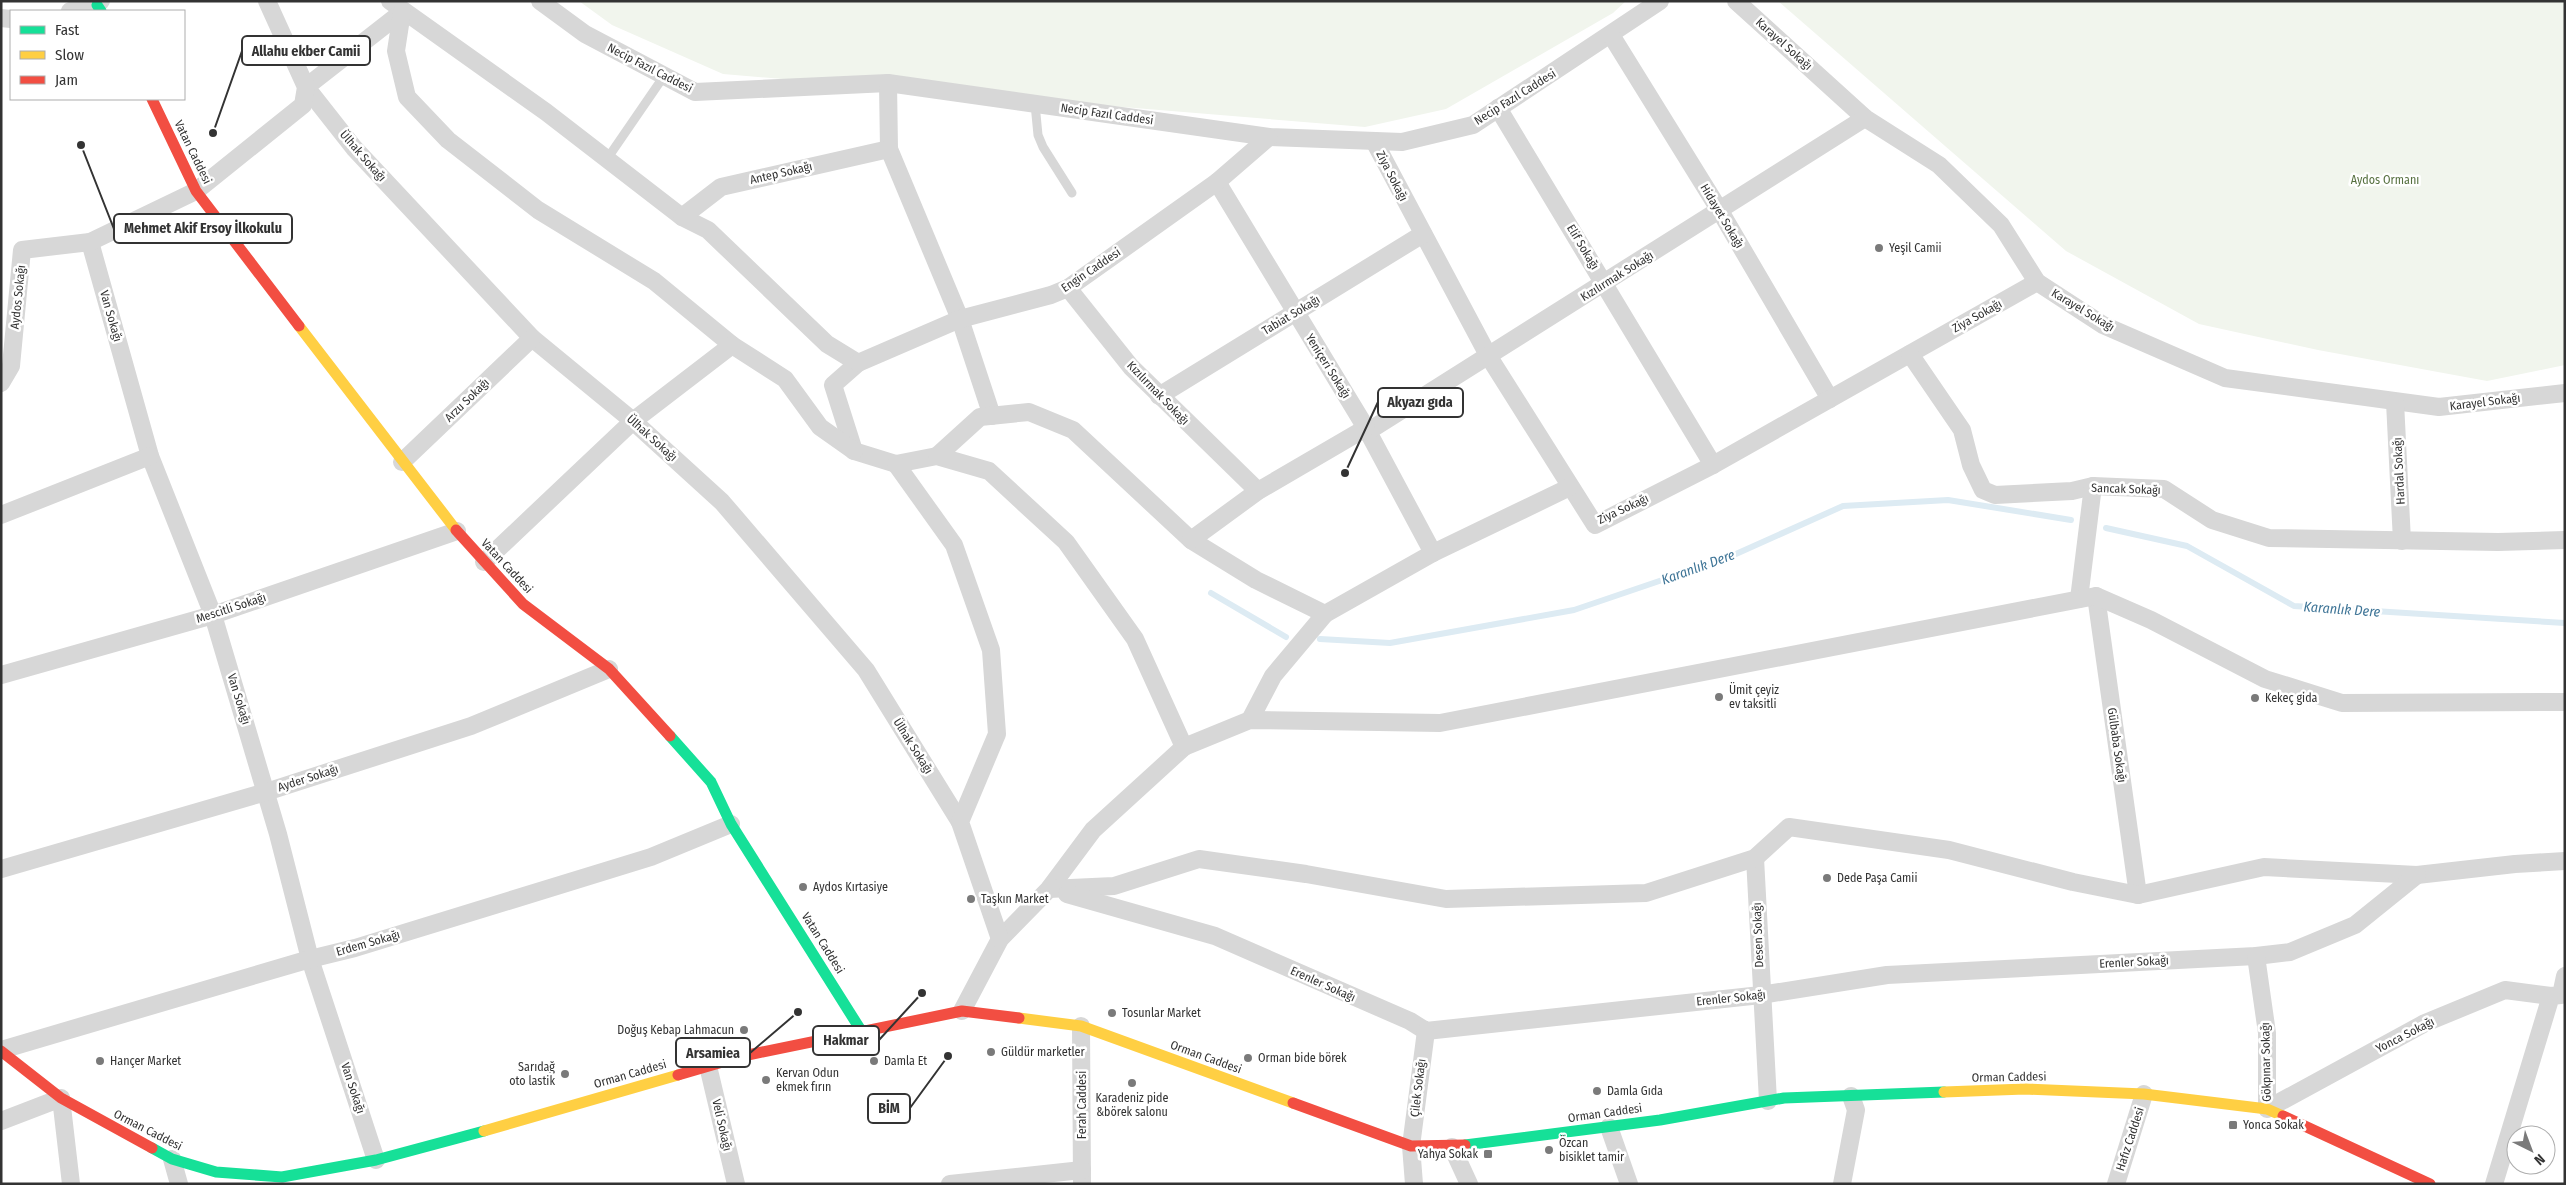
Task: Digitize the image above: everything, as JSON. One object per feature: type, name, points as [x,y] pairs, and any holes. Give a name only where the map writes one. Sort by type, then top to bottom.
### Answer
[{"type":"street","name":"Ülhak Sokağı","points":[[267,1],[306,87],[354,148],[532,338],[633,421],[722,502],[866,670],[960,822],[1000,939]]},
{"type":"street","name":"Necip Fazıl Caddesi","points":[[540,1],[584,34],[695,92],[888,83],[1269,137],[1402,142],[1473,125],[1660,1]]},
{"type":"street","name":"Karayel Sokağı","points":[[1736,1],[1866,118],[1939,165],[2001,225],[2037,282],[2103,325],[2225,378],[2439,408],[2565,393]]},
{"type":"street","points":[[76,10],[100,6]]},
{"type":"street","points":[[306,87],[396,7]]},
{"type":"street","points":[[396,7],[546,112],[682,217],[708,230],[827,344],[858,363]]},
{"type":"street","points":[[396,7],[396,51],[408,97],[448,140],[538,210],[654,281],[732,344],[785,379],[820,427],[854,451],[896,464],[937,456],[989,471],[1066,542],[1135,639],[1184,746]]},
{"type":"street","name":"Hidayet Sokağı","points":[[1611,35],[1720,211],[1830,399]]},
{"type":"street","points":[[888,83],[889,149],[960,319],[992,416]]},
{"type":"street","name":"Aydos Sokağı","points":[[1,383],[11,366],[22,250],[90,242],[196,191],[303,105],[306,87]]},
{"type":"street","name":"Vatan Caddesi","points":[[152,100],[196,191],[402,462],[457,531],[523,604],[609,669],[712,782],[731,824],[862,1032]]},
{"type":"street","name":"Elif Sokağı","points":[[1498,108],[1713,464]]},
{"type":"street","name":"Kızılırmak Sokağı","points":[[1190,540],[1258,491],[1489,357],[1866,118]]},
{"type":"street","name":"Engin Caddesi","points":[[854,451],[833,385],[858,363],[960,319],[1051,295],[1068,288],[1216,182],[1269,137]]},
{"type":"street","name":"Ziya Sokağı","points":[[1374,141],[1489,357],[1595,525],[1713,464],[2037,282]]},
{"type":"street","name":"Antep Sokağı","points":[[682,217],[721,187],[889,149]]},
{"type":"street","name":"Yeniçeri Sokağı","points":[[1216,182],[1366,430],[1433,553]]},
{"type":"street","name":"Tabiat Sokağı","points":[[1159,396],[1423,234]]},
{"type":"street","name":"Van Sokağı","points":[[90,242],[150,456],[214,615],[266,792],[310,958],[376,1160]]},
{"type":"street","name":"Kızılırmak Sokağı","points":[[1068,288],[1092,320],[1159,396],[1258,491]]},
{"type":"street","name":"Arzu Sokağı","points":[[402,462],[532,338]]},
{"type":"street","points":[[484,562],[633,421],[732,344]]},
{"type":"street","name":"Sancak Sokağı","points":[[1910,354],[1962,430],[1971,465],[1983,490],[1995,495],[2072,491],[2094,486],[2164,490],[2212,520],[2269,538],[2402,541],[2420,539],[2498,542],[2565,540]]},
{"type":"street","name":"Hardal Sokağı","points":[[2395,402],[2402,541]]},
{"type":"street","points":[[937,456],[980,417],[1029,412],[1074,430],[1190,540],[1256,580],[1324,614]]},
{"type":"street","points":[[1,515],[150,456]]},
{"type":"street","points":[[896,464],[954,545],[991,650],[997,734],[960,822]]},
{"type":"street","name":"Gülbaba Sokağı","points":[[2094,486],[2088,597],[2138,895]]},
{"type":"street","points":[[1250,720],[1273,676],[1324,614],[1433,553],[1570,487]]},
{"type":"street","name":"Mescitli Sokağı","points":[[1,675],[214,615],[457,531]]},
{"type":"street","points":[[962,1011],[1000,939],[1049,889],[1093,830],[1184,746],[1250,720],[1440,723],[2088,597],[2150,620],[2265,680],[2342,703],[2565,702]]},
{"type":"street","name":"Ayder Sokağı","points":[[1,869],[266,792],[471,726],[609,669]]},
{"type":"street","name":"Erdem Sokağı","points":[[1,1050],[310,958],[355,948],[651,857],[731,824]]},
{"type":"street","points":[[1049,889],[1114,886],[1199,859],[1306,874],[1446,899],[1646,893],[1755,858],[1788,827],[1949,850],[2073,882],[2138,895],[2264,867],[2418,875],[2515,864],[2565,861]]},
{"type":"street","name":"Desen Sokağı","points":[[1755,858],[1768,1101]]},
{"type":"street","name":"Erenler Sokağı","points":[[1049,889],[1215,936],[1410,1021],[1426,1031],[1761,995],[1888,975],[2256,956],[2290,952],[2355,925],[2418,875]]},
{"type":"street","name":"Gökpınar Sokağı","points":[[2256,956],[2267,1033],[2267,1109]]},
{"type":"street","points":[[2494,1184],[2551,996],[2561,995],[2565,976]]},
{"type":"street","name":"Yonca Sokağı","points":[[2267,1109],[2425,1023],[2505,990],[2551,996]]},
{"type":"street","name":"Orman Caddesi","points":[[1,1050],[61,1098],[172,1159],[247,1179],[282,1177],[376,1160],[743,1056],[962,1011],[1081,1026],[1411,1146],[1452,1148],[1609,1127],[1784,1098],[2025,1089],[2144,1094],[2267,1109],[2430,1184]]},
{"type":"street","name":"Ferah Caddesi","points":[[1081,1026],[1082,1177]]},
{"type":"street","name":"Çilek Sokağı","points":[[1414,1184],[1411,1146],[1426,1031]]},
{"type":"street","name":"Veli Sokağı","points":[[708,1066],[736,1184]]},
{"type":"street","name":"Hafız Caddesi","points":[[2116,1184],[2144,1094]]},
{"type":"street","points":[[1842,1184],[1856,1110],[1851,1096]]},
{"type":"street","points":[[1,1121],[61,1098],[71,1184]]},
{"type":"street","points":[[1609,1127],[1629,1184]]},
{"type":"street","points":[[1452,1148],[1469,1184]]},
{"type":"street","points":[[172,1159],[179,1184]]},
{"type":"street","points":[[950,1184],[1082,1177]]},
{"type":"lane","points":[[607,159],[664,76]]},
{"type":"lane","points":[[1035,104],[1038,135],[1043,147],[1072,193]]},
{"type":"green space","points":[[579,1],[1626,1],[1613,13],[1446,109],[1365,127],[723,74],[612,25]]},
{"type":"green space","name":"Aydos Ormanı","points":[[1778,1],[2565,1],[2565,365],[2487,381],[2318,350],[2199,324],[2066,251]]},
{"type":"waterway","name":"Karanlık Dere","points":[[1320,639],[1390,643],[1574,610],[1727,558],[1843,506],[1948,500],[2071,520]]},
{"type":"waterway","name":"Karanlık Dere","points":[[2106,528],[2187,546],[2294,606],[2565,623]]},
{"type":"waterway","name":"Karanlık Dere","points":[[1211,593],[1286,637]]},
{"type":"traffic: fast","points":[[97,5],[100,10]]},
{"type":"traffic: fast","points":[[670,736],[711,782],[731,824],[862,1032]]},
{"type":"traffic: fast","points":[[1465,1145],[1660,1120],[1784,1098],[1944,1092]]},
{"type":"traffic: fast","points":[[152,1148],[172,1159],[216,1172],[282,1177],[376,1160],[484,1131]]},
{"type":"traffic: slow","points":[[299,326],[456,530]]},
{"type":"traffic: slow","points":[[1019,1018],[1081,1026],[1293,1103]]},
{"type":"traffic: slow","points":[[484,1131],[678,1075]]},
{"type":"traffic: slow","points":[[1944,1092],[2025,1089],[2144,1094],[2267,1109],[2283,1116]]},
{"type":"traffic: jam","points":[[152,100],[196,191],[299,326]]},
{"type":"traffic: jam","points":[[456,530],[523,604],[609,669],[670,736]]},
{"type":"traffic: jam","points":[[678,1075],[743,1056],[962,1011],[1019,1018]]},
{"type":"traffic: jam","points":[[1,1051],[61,1098],[152,1148]]},
{"type":"traffic: jam","points":[[1293,1103],[1411,1146],[1465,1145]]},
{"type":"traffic: jam","points":[[2283,1116],[2430,1184]]},
{"type":"place","name":"Allahu ekber Camii","points":[[213,133]]},
{"type":"place","name":"Mehmet Akif Ersoy İlkokulu","points":[[81,145]]},
{"type":"place","name":"Yeşil Camii","points":[[1879,248]]},
{"type":"place","name":"Akyazı gıda","points":[[1345,473]]},
{"type":"place","name":"Ümit çeyiz ev taksitli","points":[[1719,697]]},
{"type":"place","name":"Kekeç gida","points":[[2255,698]]},
{"type":"place","name":"Dede Paşa Camii","points":[[1827,878]]},
{"type":"place","name":"Aydos Kırtasiye","points":[[803,887]]},
{"type":"place","name":"Taşkın Market","points":[[971,899]]},
{"type":"place","name":"Hakmar","points":[[922,993]]},
{"type":"place","name":"Arsamiea","points":[[798,1012]]},
{"type":"place","name":"Tosunlar Market","points":[[1112,1013]]},
{"type":"place","name":"Doğuş Kebap Lahmacun","points":[[744,1030]]},
{"type":"place","name":"Güldür marketler","points":[[991,1052]]},
{"type":"place","name":"BİM","points":[[948,1056]]},
{"type":"place","name":"Orman bide börek","points":[[1248,1058]]},
{"type":"place","name":"Hançer Market","points":[[100,1061]]},
{"type":"place","name":"Damla Et","points":[[874,1061]]},
{"type":"place","name":"Sarıdağ oto lastik","points":[[565,1074]]},
{"type":"place","name":"Kervan Odun ekmek fırın","points":[[766,1080]]},
{"type":"place","name":"Karadeniz pide &börek salonu","points":[[1132,1083]]},
{"type":"place","name":"Damla Gıda","points":[[1597,1091]]},
{"type":"place","name":"Yonca Sokak","points":[[2233,1125]]},
{"type":"place","name":"Özcan bisiklet tamir","points":[[1549,1150]]},
{"type":"place","name":"Yahya Sokak","points":[[1488,1154]]}]
